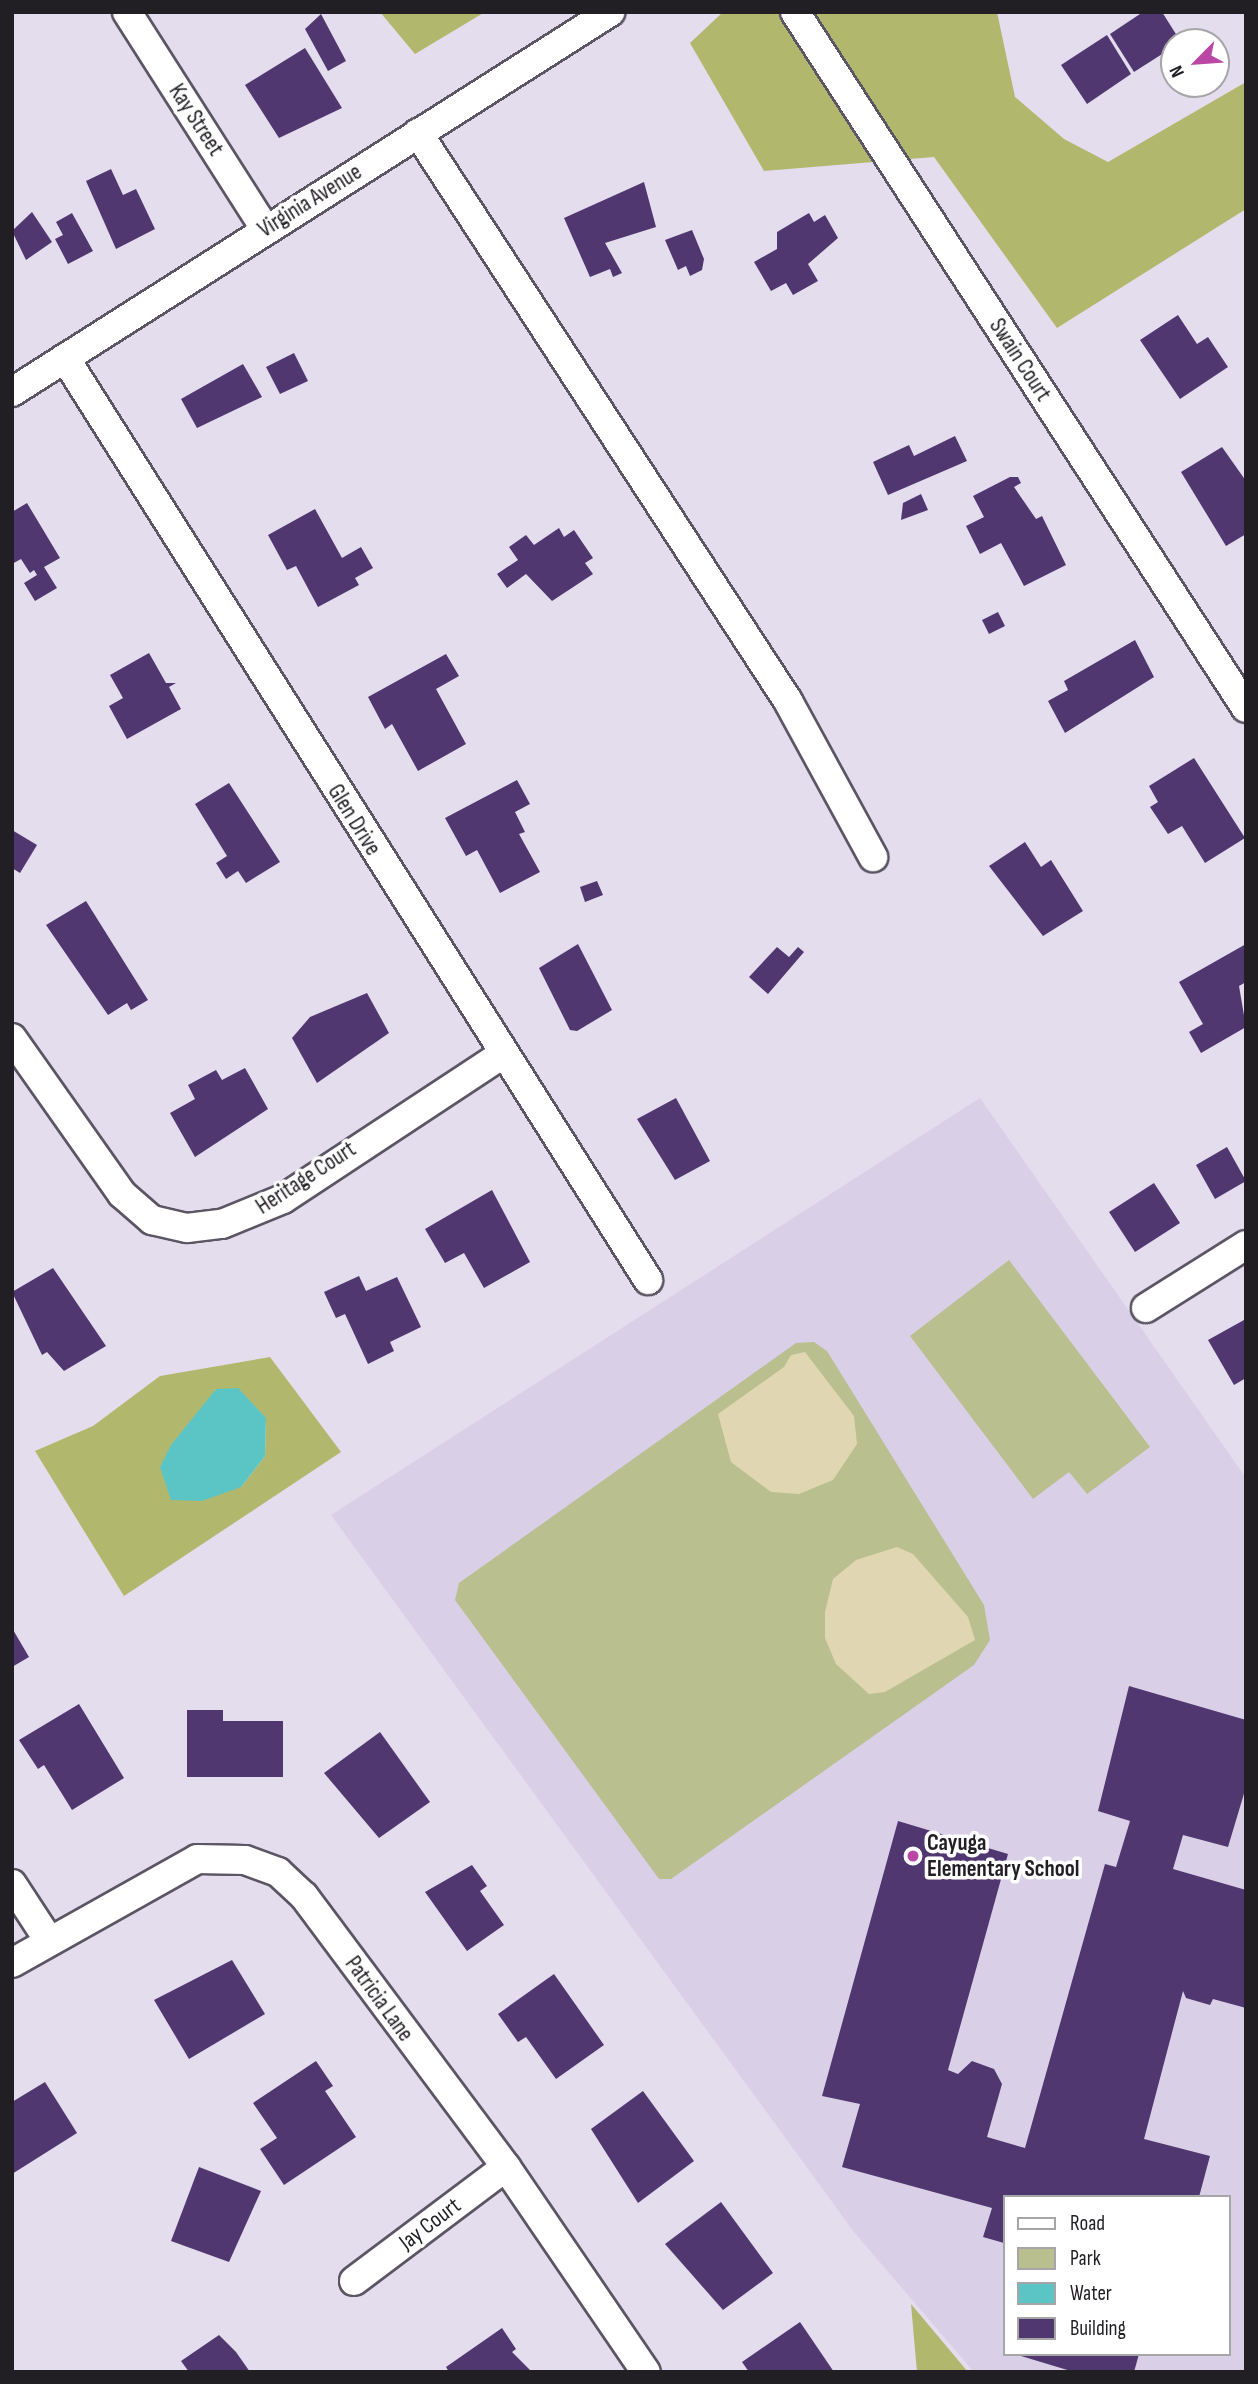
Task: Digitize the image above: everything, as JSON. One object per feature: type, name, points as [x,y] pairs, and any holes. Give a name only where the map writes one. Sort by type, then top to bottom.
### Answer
[{"type":"street","name":"Kay Street","points":[[127,12],[265,229]]},
{"type":"street","name":"Virginia Avenue","points":[[12,392],[610,12]]},
{"type":"street","name":"Swain Court","points":[[795,12],[1246,708]]},
{"type":"street","points":[[418,133],[788,701],[873,857]]},
{"type":"street","name":"Glen Drive","points":[[65,358],[501,1055],[648,1280]]},
{"type":"street","name":"Heritage Court","points":[[12,1038],[122,1194],[152,1220],[187,1227],[222,1224],[283,1199],[501,1055]]},
{"type":"street","points":[[1146,1308],[1246,1245]]},
{"type":"street","name":"Patricia Lane","points":[[12,1963],[48,1939],[197,1859],[245,1860],[278,1872],[304,1896],[506,2166],[646,2372]]},
{"type":"street","points":[[12,1884],[48,1939]]},
{"type":"street","name":"Jay Court","points":[[354,2281],[506,2166]]},
{"type":"shaded area","points":[[380,12],[485,12],[415,54]]},
{"type":"shaded area","points":[[723,12],[997,12],[1015,97],[1064,139],[1108,162],[1218,98],[1230,98],[1230,91],[1246,82],[1246,209],[1057,328],[934,157],[764,171],[690,43]]},
{"type":"shaded area","name":"Cayuga Elementary School","points":[[980,1098],[1246,1478],[1246,2372],[974,2372],[854,2232],[331,1515]]},
{"type":"shaded area","points":[[270,1357],[341,1452],[124,1596],[35,1451],[93,1426],[160,1376]],"holes":[[[216,1389],[266,1418],[265,1456],[241,1487],[201,1411]]]},
{"type":"shaded area","points":[[911,2304],[968,2372],[917,2372]]},
{"type":"green space","points":[[1009,1260],[1150,1447],[1087,1494],[1069,1472],[1033,1499],[910,1336]]},
{"type":"green space","points":[[814,1342],[827,1351],[984,1605],[990,1640],[974,1665],[671,1879],[659,1879],[455,1600],[459,1583],[796,1343]]},
{"type":"sand","points":[[805,1352],[854,1416],[857,1444],[833,1480],[799,1494],[771,1492],[731,1462],[718,1414],[784,1367],[791,1355]]},
{"type":"sand","points":[[897,1547],[913,1554],[968,1617],[975,1640],[885,1692],[869,1694],[836,1664],[825,1638],[825,1612],[833,1579],[856,1560]]},
{"type":"water","points":[[238,1388],[266,1418],[265,1456],[241,1487],[202,1501],[171,1500],[160,1467],[171,1445],[216,1389]]},
{"type":"building","points":[[1143,12],[1162,12],[1172,28],[1160,28],[1160,55],[1134,72],[1110,34]]},
{"type":"building","points":[[321,14],[346,61],[328,71],[305,29]]},
{"type":"building","points":[[1107,35],[1131,74],[1087,104],[1061,65]]},
{"type":"building","points":[[305,48],[342,108],[279,138],[245,85]]},
{"type":"building","points":[[111,169],[123,195],[136,189],[155,229],[116,249],[86,181]]},
{"type":"building","points":[[644,182],[656,227],[605,243],[622,273],[613,277],[610,269],[590,277],[564,218]]},
{"type":"building","points":[[32,212],[52,242],[26,260],[12,231]]},
{"type":"building","points":[[72,213],[93,251],[68,264],[55,239],[63,235],[56,222]]},
{"type":"building","points":[[809,213],[814,222],[825,215],[838,238],[808,264],[818,281],[793,295],[786,283],[771,291],[754,262],[777,249],[777,232]]},
{"type":"building","points":[[692,230],[704,259],[702,270],[690,276],[686,266],[678,270],[665,240]]},
{"type":"building","points":[[1178,315],[1197,344],[1208,337],[1228,367],[1180,399],[1140,340]]},
{"type":"building","points":[[294,353],[308,381],[280,394],[266,367]]},
{"type":"building","points":[[243,364],[262,397],[197,428],[181,399]]},
{"type":"building","points":[[955,436],[967,461],[888,495],[873,462],[909,445],[914,456]]},
{"type":"building","points":[[1222,447],[1246,481],[1246,534],[1226,546],[1181,472]]},
{"type":"building","points":[[1010,477],[1018,477],[1021,483],[1014,487],[1036,519],[1042,516],[1066,565],[1024,586],[1001,543],[980,554],[966,526],[984,517],[973,496]]},
{"type":"building","points":[[921,494],[928,510],[901,520],[903,503]]},
{"type":"building","points":[[27,503],[60,558],[44,567],[57,588],[35,601],[24,583],[37,575],[34,570],[30,573],[21,559],[12,564],[12,512]]},
{"type":"building","points":[[315,509],[342,558],[361,547],[373,568],[355,578],[359,585],[318,607],[296,566],[287,570],[268,535]]},
{"type":"building","points":[[559,528],[564,537],[574,530],[593,558],[585,563],[593,574],[552,601],[526,574],[507,588],[497,574],[518,560],[509,547],[526,535],[534,545]]},
{"type":"building","points":[[998,612],[1005,626],[989,634],[982,620]]},
{"type":"building","points":[[1135,640],[1154,677],[1065,733],[1048,701],[1068,690],[1064,681]]},
{"type":"building","points":[[149,653],[166,683],[176,683],[169,687],[181,709],[127,739],[109,706],[123,698],[110,675]]},
{"type":"building","points":[[446,654],[459,676],[436,689],[466,744],[418,771],[392,724],[385,729],[368,697]]},
{"type":"building","points":[[1194,758],[1245,838],[1205,863],[1182,826],[1168,834],[1150,807],[1158,802],[1149,786]]},
{"type":"building","points":[[517,780],[530,804],[515,812],[525,832],[519,834],[540,872],[500,893],[477,850],[466,856],[445,818]]},
{"type":"building","points":[[229,783],[280,862],[246,883],[238,871],[226,879],[216,863],[227,856],[195,804]]},
{"type":"building","points":[[12,830],[37,845],[20,873],[12,868]]},
{"type":"building","points":[[1025,842],[1041,867],[1051,860],[1083,911],[1043,936],[989,866]]},
{"type":"building","points":[[597,881],[603,895],[585,902],[580,887]]},
{"type":"building","points":[[86,901],[148,1000],[131,1010],[127,1003],[108,1015],[46,925]]},
{"type":"building","points":[[578,944],[612,1010],[577,1031],[570,1030],[539,968]]},
{"type":"building","points":[[1246,944],[1246,982],[1239,986],[1246,1027],[1201,1053],[1189,1032],[1203,1024],[1179,982]]},
{"type":"building","points":[[777,947],[789,957],[798,947],[804,952],[768,994],[749,977]]},
{"type":"building","points":[[367,993],[389,1033],[317,1083],[292,1038],[310,1017]]},
{"type":"building","points":[[245,1068],[268,1109],[195,1157],[170,1113],[195,1099],[188,1085],[216,1070],[222,1080]]},
{"type":"building","points":[[676,1098],[710,1161],[675,1180],[637,1119]]},
{"type":"building","points":[[1227,1147],[1246,1181],[1215,1199],[1196,1165]]},
{"type":"building","points":[[1154,1183],[1180,1223],[1135,1252],[1109,1212]]},
{"type":"building","points":[[492,1190],[530,1262],[484,1288],[464,1253],[445,1263],[425,1229]]},
{"type":"building","points":[[53,1268],[106,1346],[64,1371],[47,1352],[42,1355],[12,1292]]},
{"type":"building","points":[[359,1276],[366,1291],[397,1277],[421,1327],[390,1342],[394,1351],[368,1364],[345,1314],[336,1318],[324,1292]]},
{"type":"building","points":[[1244,1320],[1246,1378],[1234,1385],[1208,1340]]},
{"type":"building","points":[[12,1628],[29,1657],[12,1667]]},
{"type":"building","points":[[1129,1686],[1246,1720],[1246,1787],[1228,1847],[1183,1835],[1173,1869],[1246,1890],[1246,2008],[1213,1999],[1210,2005],[1186,1998],[1183,1991],[1144,2139],[1210,2156],[1200,2195],[1002,2195],[1002,2242],[983,2237],[992,2208],[842,2167],[860,2104],[822,2096],[898,1821],[1008,1854],[948,2070],[958,2074],[972,2061],[994,2069],[1002,2084],[987,2137],[1025,2148],[1105,1864],[1116,1867],[1130,1821],[1098,1811]]},
{"type":"building","points":[[79,1704],[124,1778],[72,1810],[44,1765],[38,1769],[19,1740]]},
{"type":"building","points":[[187,1710],[223,1710],[223,1721],[283,1721],[283,1777],[187,1777]]},
{"type":"building","points":[[380,1732],[430,1802],[379,1838],[324,1773]]},
{"type":"building","points":[[472,1865],[487,1886],[480,1891],[504,1925],[467,1951],[425,1892]]},
{"type":"building","points":[[232,1960],[265,2014],[189,2059],[154,2000]]},
{"type":"building","points":[[554,1974],[604,2045],[556,2079],[526,2037],[518,2042],[498,2014]]},
{"type":"building","points":[[316,2061],[333,2086],[325,2091],[356,2137],[284,2185],[260,2149],[277,2138],[253,2103]]},
{"type":"building","points":[[45,2082],[77,2133],[12,2174],[12,2102]]},
{"type":"building","points":[[643,2091],[694,2161],[638,2203],[591,2129]]},
{"type":"building","points":[[199,2167],[261,2191],[229,2262],[171,2241]]},
{"type":"building","points":[[721,2202],[773,2273],[723,2310],[665,2244]]},
{"type":"building","points":[[800,2322],[834,2372],[749,2372],[742,2362]]},
{"type":"building","points":[[502,2328],[516,2349],[512,2352],[532,2372],[449,2372],[446,2367]]},
{"type":"building","points":[[219,2335],[236,2352],[250,2372],[189,2372],[181,2361]]},
{"type":"building","points":[[1021,2356],[1138,2356],[1134,2372],[1074,2372]]},
{"type":"place","name":"Cayuga Elementary School","points":[[913,1856]]}]
